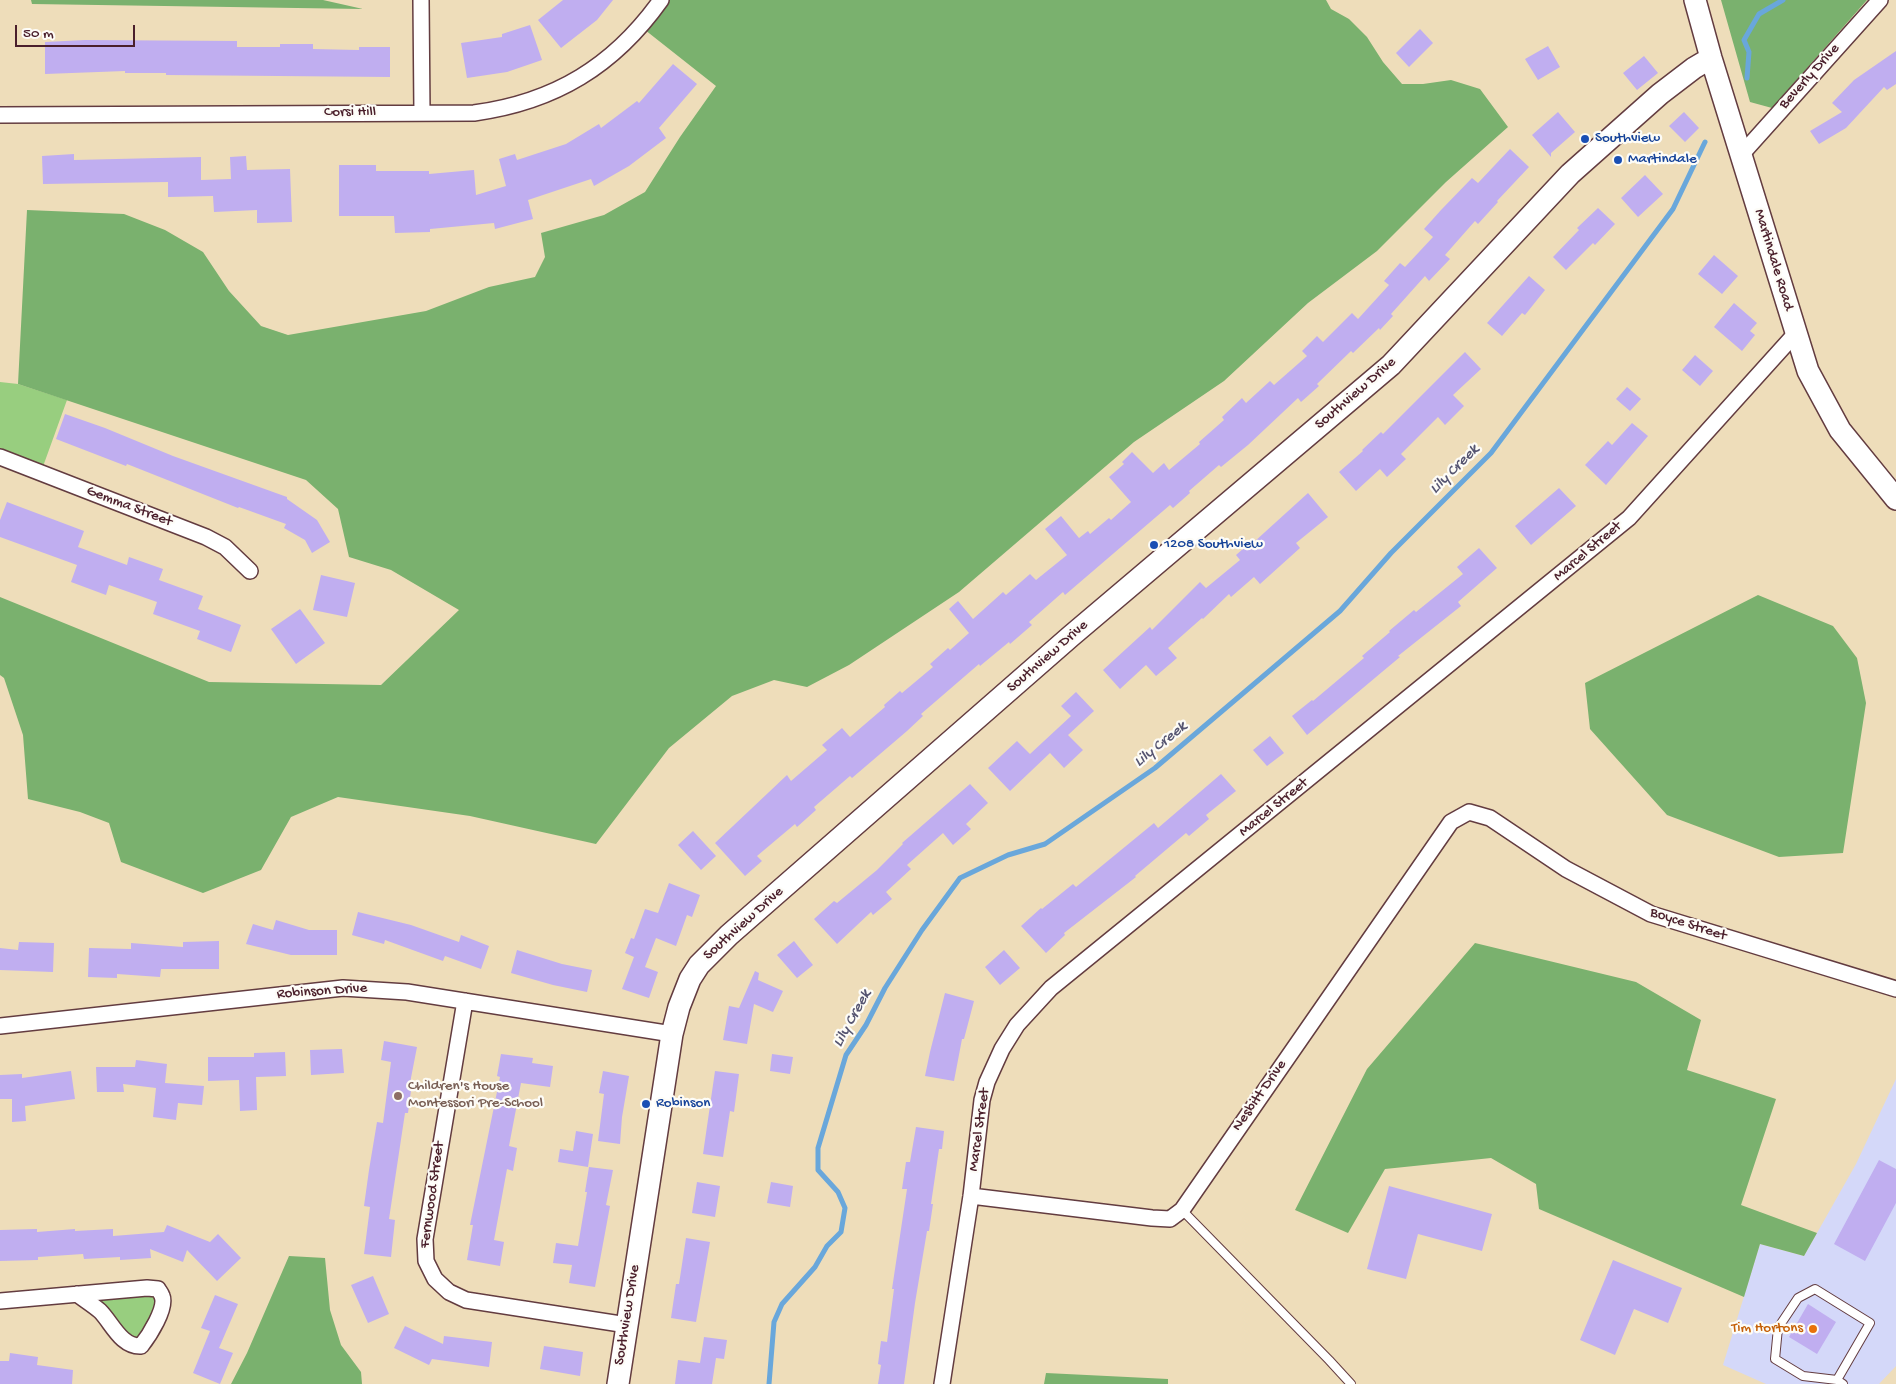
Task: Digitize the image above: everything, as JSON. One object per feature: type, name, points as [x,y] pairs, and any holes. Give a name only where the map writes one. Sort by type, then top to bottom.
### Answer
[{"type":"street","points":[[421,0],[422,112]]},
{"type":"street","name":"Corsi Hill","points":[[0,115],[474,113],[492,110],[528,102],[590,71],[620,48],[638,30],[661,0]]},
{"type":"street","name":"Martindale Road","points":[[1695,0],[1711,58],[1808,372],[1840,430],[1896,499]]},
{"type":"street","name":"Beverly Drive","points":[[1741,155],[1880,0]]},
{"type":"street","name":"Southview Drive","points":[[618,1384],[672,1034],[679,1007],[690,979],[709,954],[1078,630],[1391,365],[1570,174],[1660,94],[1694,68],[1711,58]]},
{"type":"street","name":"Marcel Street","points":[[942,1384],[970,1196],[982,1100],[987,1082],[1002,1048],[1017,1025],[1051,988],[1629,518],[1796,333]]},
{"type":"street","name":"Gemma Street","points":[[0,457],[206,537],[225,547],[250,571]]},
{"type":"street","name":"Boyce Street","points":[[1469,812],[1490,818],[1566,869],[1651,914],[1896,989]]},
{"type":"street","name":"Nesbitt Drive","points":[[1182,1210],[1451,822],[1469,812]]},
{"type":"street","name":"Robinson Drive","points":[[0,1026],[343,988],[384,990],[465,1001],[672,1034]]},
{"type":"street","name":"Fernwood Street","points":[[465,1001],[425,1239],[426,1261],[431,1273],[440,1285],[466,1300],[626,1325]]},
{"type":"street","points":[[970,1196],[1152,1218],[1170,1219],[1182,1210]]},
{"type":"street","points":[[0,1301],[78,1294],[147,1288],[158,1289],[162,1296],[163,1304],[148,1337],[141,1346],[136,1346],[127,1343],[99,1310],[78,1294]]},
{"type":"lane","points":[[1182,1210],[1323,1353],[1351,1384]]},
{"type":"lane","points":[[1815,1289],[1870,1323],[1840,1382],[1803,1376],[1775,1358],[1778,1328],[1798,1298],[1815,1289]]},
{"type":"shaded area","points":[[1896,1079],[1896,1366],[1879,1384],[1766,1384],[1723,1365],[1760,1244],[1804,1256],[1856,1164]]},
{"type":"green space","points":[[31,0],[323,0],[363,9],[32,4]]},
{"type":"green space","points":[[660,0],[1326,0],[1331,9],[1349,19],[1367,37],[1383,62],[1402,84],[1423,84],[1451,80],[1480,89],[1508,127],[1446,182],[1377,251],[1308,303],[1224,381],[1134,442],[959,592],[849,665],[807,687],[774,680],[732,696],[669,748],[596,844],[470,816],[338,797],[291,817],[261,870],[203,893],[121,862],[109,823],[80,812],[28,799],[23,735],[4,678],[0,675],[0,597],[209,682],[381,685],[459,610],[391,570],[349,557],[338,509],[306,480],[18,384],[27,210],[124,214],[165,230],[203,252],[229,291],[261,326],[288,335],[426,311],[489,287],[535,277],[545,257],[541,233],[604,215],[645,192],[680,137],[716,86],[640,26]]},
{"type":"green space","points":[[1721,0],[1867,0],[1772,108],[1750,102]]},
{"type":"green space","points":[[0,382],[18,384],[67,400],[41,472],[0,456]]},
{"type":"green space","points":[[1758,595],[1833,626],[1857,658],[1866,703],[1843,853],[1779,857],[1667,815],[1590,729],[1585,683]]},
{"type":"green space","points":[[1475,943],[1636,982],[1701,1020],[1687,1070],[1776,1099],[1741,1205],[1817,1233],[1804,1256],[1760,1244],[1744,1297],[1539,1209],[1536,1184],[1491,1158],[1385,1169],[1348,1233],[1295,1210],[1367,1069]]},
{"type":"green space","points":[[289,1256],[325,1258],[330,1310],[341,1345],[361,1372],[362,1384],[231,1384],[247,1353]]},
{"type":"green space","points":[[147,1289],[161,1296],[141,1344],[80,1295]]},
{"type":"green space","points":[[1046,1373],[1168,1379],[1168,1384],[1044,1384]]},
{"type":"building","points":[[563,0],[613,0],[597,20],[561,48],[538,20]]},
{"type":"building","points":[[530,25],[542,60],[507,72],[467,78],[461,43],[502,37],[502,34]]},
{"type":"building","points":[[1420,29],[1433,43],[1409,67],[1396,53]]},
{"type":"building","points":[[85,40],[237,41],[237,47],[280,47],[280,44],[313,44],[313,49],[359,50],[359,47],[390,47],[390,77],[166,75],[166,73],[125,73],[125,71],[45,74],[45,42]]},
{"type":"building","points":[[1548,46],[1560,67],[1538,80],[1525,59]]},
{"type":"building","points":[[1896,51],[1896,84],[1887,90],[1884,87],[1846,128],[1819,144],[1810,131],[1842,112],[1832,103],[1854,80]]},
{"type":"building","points":[[1644,56],[1658,73],[1637,90],[1623,73]]},
{"type":"building","points":[[673,64],[697,84],[659,128],[666,138],[629,166],[594,186],[591,179],[528,200],[533,219],[495,229],[494,223],[430,229],[430,232],[395,233],[394,216],[339,216],[339,165],[376,165],[376,171],[429,171],[429,174],[474,170],[476,195],[506,186],[499,159],[515,154],[517,160],[566,144],[599,124],[601,128],[637,101],[639,103]]},
{"type":"building","points":[[1558,112],[1575,132],[1551,153],[1551,157],[1532,135]]},
{"type":"building","points":[[1684,112],[1699,128],[1685,142],[1669,126]]},
{"type":"building","points":[[1510,149],[1529,167],[1478,224],[1475,221],[1445,255],[1450,259],[1429,281],[1425,276],[1391,314],[1393,316],[1380,330],[1379,328],[1353,353],[1351,351],[1317,384],[1319,386],[1301,402],[1298,398],[1248,445],[1221,467],[1219,465],[1173,508],[1170,505],[1065,595],[1063,592],[1029,622],[1032,625],[1010,644],[1009,642],[980,666],[979,664],[921,714],[923,716],[907,731],[852,778],[850,776],[814,807],[816,810],[797,827],[795,824],[757,856],[762,861],[745,876],[715,843],[787,775],[791,781],[827,750],[822,745],[842,728],[850,737],[885,707],[884,705],[900,691],[902,693],[933,667],[930,664],[948,648],[950,650],[969,633],[949,609],[958,601],[973,619],[1003,592],[1006,595],[1030,574],[1036,580],[1067,555],[1045,529],[1061,516],[1079,538],[1088,531],[1090,534],[1109,518],[1111,520],[1131,502],[1109,477],[1124,464],[1122,462],[1132,452],[1153,473],[1164,463],[1169,470],[1200,444],[1199,442],[1224,420],[1222,417],[1242,398],[1246,403],[1270,381],[1274,385],[1307,356],[1302,351],[1317,336],[1323,342],[1352,313],[1358,319],[1389,285],[1384,281],[1400,263],[1405,267],[1433,237],[1424,229],[1472,178],[1478,183]]},
{"type":"building","points":[[74,154],[74,160],[201,157],[201,180],[231,179],[230,157],[246,156],[247,170],[290,169],[292,222],[257,223],[257,210],[214,212],[213,196],[168,197],[168,182],[43,184],[42,156]]},
{"type":"building","points":[[1645,175],[1663,194],[1638,217],[1621,198]]},
{"type":"building","points":[[1598,208],[1615,224],[1595,245],[1593,243],[1566,270],[1553,257],[1579,230],[1577,228]]},
{"type":"building","points":[[1714,255],[1738,276],[1722,294],[1698,274]]},
{"type":"building","points":[[1529,276],[1545,290],[1525,315],[1522,313],[1502,336],[1487,323]]},
{"type":"building","points":[[1734,303],[1757,323],[1750,331],[1755,335],[1742,351],[1714,327]]},
{"type":"building","points":[[1465,352],[1481,369],[1453,395],[1464,406],[1445,425],[1438,417],[1401,454],[1406,459],[1387,477],[1380,469],[1356,491],[1339,472],[1381,432],[1383,434]]},
{"type":"building","points":[[1695,355],[1713,371],[1700,386],[1682,370]]},
{"type":"building","points":[[1627,387],[1641,399],[1630,411],[1616,399]]},
{"type":"building","points":[[65,414],[173,456],[287,497],[287,499],[317,520],[330,542],[312,553],[305,540],[284,528],[286,524],[238,508],[127,464],[126,466],[56,439]]},
{"type":"building","points":[[1632,423],[1648,436],[1606,485],[1585,465],[1608,441],[1612,445]]},
{"type":"building","points":[[1559,488],[1576,506],[1531,545],[1515,526]]},
{"type":"building","points":[[1308,493],[1328,517],[1296,543],[1300,548],[1260,584],[1254,577],[1231,597],[1229,594],[1168,648],[1177,658],[1156,676],[1146,665],[1120,689],[1103,670],[1150,627],[1152,630],[1200,582],[1206,588],[1240,560],[1236,555],[1252,541],[1254,542]]},
{"type":"building","points":[[7,502],[84,531],[78,547],[127,565],[129,557],[163,569],[159,580],[203,596],[198,609],[241,625],[231,652],[197,639],[200,631],[153,614],[157,602],[109,585],[106,595],[71,582],[77,565],[0,537],[0,520]]},
{"type":"building","points":[[1479,548],[1497,568],[1458,602],[1461,606],[1398,656],[1400,657],[1307,735],[1292,716],[1364,658],[1362,656],[1414,610],[1416,612],[1463,574],[1457,567]]},
{"type":"building","points":[[321,575],[355,583],[347,617],[313,610]]},
{"type":"building","points":[[300,609],[325,643],[296,664],[271,629]]},
{"type":"building","points":[[1076,692],[1094,711],[1068,735],[1083,750],[1064,768],[1050,753],[1010,791],[988,768],[1017,741],[1030,754],[1071,716],[1061,706]]},
{"type":"building","points":[[1270,736],[1284,753],[1267,766],[1253,750]]},
{"type":"building","points":[[1221,774],[1236,791],[1206,815],[1209,819],[1189,836],[1186,833],[1136,877],[1064,933],[1065,935],[1046,953],[1021,926],[1073,884],[1076,887],[1154,823],[1158,828]]},
{"type":"building","points":[[970,784],[988,803],[966,824],[971,829],[953,845],[943,833],[907,865],[911,869],[886,892],[892,899],[873,915],[871,912],[837,944],[814,919],[834,901],[837,903],[877,870],[902,843]]},
{"type":"building","points":[[693,831],[716,856],[701,870],[678,845]]},
{"type":"building","points":[[669,883],[700,895],[692,917],[687,915],[676,946],[656,938],[645,967],[658,972],[649,998],[622,989],[634,957],[625,953],[631,938],[634,939],[645,909],[658,913]]},
{"type":"building","points":[[358,912],[411,925],[459,942],[461,935],[489,946],[481,969],[445,956],[443,961],[385,940],[384,944],[352,935]]},
{"type":"building","points":[[276,920],[309,930],[337,930],[337,955],[291,955],[246,944],[253,924],[273,930]]},
{"type":"building","points":[[219,941],[219,969],[161,969],[160,977],[117,974],[117,978],[88,977],[89,948],[131,949],[131,943],[183,947],[183,942]]},
{"type":"building","points":[[794,941],[813,965],[797,978],[777,955]]},
{"type":"building","points":[[19,942],[54,943],[53,972],[0,970],[0,948],[18,950]]},
{"type":"building","points":[[517,950],[562,964],[592,970],[587,992],[511,973]]},
{"type":"building","points":[[1004,950],[1020,968],[1000,985],[985,967]]},
{"type":"building","points":[[755,971],[759,973],[758,980],[783,991],[773,1012],[754,1004],[747,1044],[723,1040],[729,1006],[739,1008]]},
{"type":"building","points":[[945,993],[974,1001],[964,1039],[962,1039],[954,1081],[925,1076]]},
{"type":"building","points":[[384,1041],[417,1047],[410,1083],[412,1083],[408,1113],[405,1113],[389,1219],[395,1220],[391,1257],[364,1254],[370,1207],[364,1206],[369,1170],[377,1122],[383,1123],[391,1062],[381,1060]]},
{"type":"building","points":[[342,1049],[344,1073],[311,1075],[310,1050]]},
{"type":"building","points":[[285,1052],[286,1076],[256,1077],[257,1110],[240,1111],[239,1080],[208,1081],[208,1057],[254,1057],[254,1053]]},
{"type":"building","points":[[501,1054],[533,1058],[532,1063],[553,1066],[550,1087],[521,1083],[509,1146],[517,1148],[513,1171],[507,1169],[494,1240],[504,1242],[500,1266],[467,1260],[473,1225],[470,1225],[500,1077],[497,1076]]},
{"type":"building","points":[[772,1054],[793,1057],[790,1074],[770,1071]]},
{"type":"building","points":[[136,1060],[167,1064],[165,1083],[204,1086],[202,1105],[178,1103],[176,1120],[153,1117],[156,1088],[123,1084],[124,1092],[97,1092],[96,1067],[135,1067]]},
{"type":"building","points":[[71,1071],[75,1099],[25,1106],[26,1121],[12,1122],[12,1099],[0,1099],[0,1075],[22,1074],[22,1078]]},
{"type":"building","points":[[603,1071],[629,1076],[622,1117],[620,1144],[598,1141],[604,1094],[599,1093]]},
{"type":"building","points":[[715,1071],[739,1074],[734,1112],[730,1111],[723,1157],[703,1154]]},
{"type":"building","points":[[916,1127],[944,1131],[942,1149],[939,1149],[929,1231],[927,1231],[915,1303],[904,1384],[878,1384],[881,1365],[878,1364],[881,1341],[887,1342],[894,1289],[892,1289],[907,1189],[902,1189],[906,1162],[910,1162]]},
{"type":"building","points":[[576,1131],[593,1134],[588,1167],[558,1162],[560,1149],[573,1151]]},
{"type":"building","points":[[1879,1160],[1896,1169],[1896,1203],[1865,1261],[1834,1244]]},
{"type":"building","points":[[589,1167],[613,1170],[606,1205],[610,1206],[595,1287],[569,1283],[572,1265],[553,1263],[556,1243],[578,1246]]},
{"type":"building","points":[[697,1182],[720,1186],[715,1217],[692,1213]]},
{"type":"building","points":[[771,1182],[793,1186],[790,1207],[767,1203]]},
{"type":"building","points":[[1389,1186],[1492,1214],[1482,1251],[1418,1234],[1406,1279],[1367,1269]]},
{"type":"building","points":[[167,1225],[210,1242],[218,1234],[241,1258],[217,1281],[187,1250],[183,1262],[150,1249],[151,1258],[120,1260],[120,1257],[84,1259],[83,1254],[38,1257],[38,1260],[0,1261],[0,1230],[37,1229],[37,1232],[113,1229],[113,1236],[164,1232]]},
{"type":"building","points":[[686,1238],[710,1242],[696,1322],[671,1318],[676,1284],[679,1284]]},
{"type":"building","points":[[1613,1260],[1682,1288],[1668,1323],[1634,1309],[1615,1355],[1580,1340]]},
{"type":"building","points":[[373,1276],[389,1314],[368,1323],[351,1285]]},
{"type":"building","points":[[215,1295],[238,1304],[219,1348],[233,1353],[220,1384],[193,1373],[210,1331],[201,1328]]},
{"type":"building","name":"Tim Hortons","points":[[1808,1304],[1836,1322],[1817,1354],[1789,1337]]},
{"type":"building","points":[[405,1326],[443,1344],[444,1336],[492,1342],[489,1367],[432,1359],[429,1365],[394,1348]]},
{"type":"building","points":[[704,1337],[727,1340],[724,1359],[716,1358],[712,1384],[675,1384],[678,1360],[700,1363]]},
{"type":"building","points":[[544,1346],[583,1352],[580,1376],[540,1369]]},
{"type":"building","points":[[10,1353],[38,1357],[37,1365],[73,1370],[72,1384],[0,1384],[0,1361],[9,1361]]},
{"type":"waterway","name":"Lily Creek","points":[[1747,78],[1749,52],[1744,40],[1759,14],[1783,0]]},
{"type":"waterway","name":"Lily Creek","points":[[769,1384],[774,1322],[782,1304],[815,1267],[827,1246],[841,1232],[845,1208],[838,1192],[818,1170],[818,1148],[846,1055],[866,1025],[885,988],[922,930],[960,878],[1008,855],[1045,844],[1155,768],[1340,611],[1391,553],[1491,453],[1673,209],[1705,142]]},
{"type":"place","name":"Southview","points":[[1585,139]]},
{"type":"place","name":"Martindale","points":[[1618,160]]},
{"type":"place","name":"1208 Southview","points":[[1154,545]]},
{"type":"place","name":"Children's House Montessori Pre-School","points":[[398,1096]]},
{"type":"place","name":"Robinson","points":[[646,1104]]},
{"type":"place","name":"Tim Hortons","points":[[1813,1329]]}]
